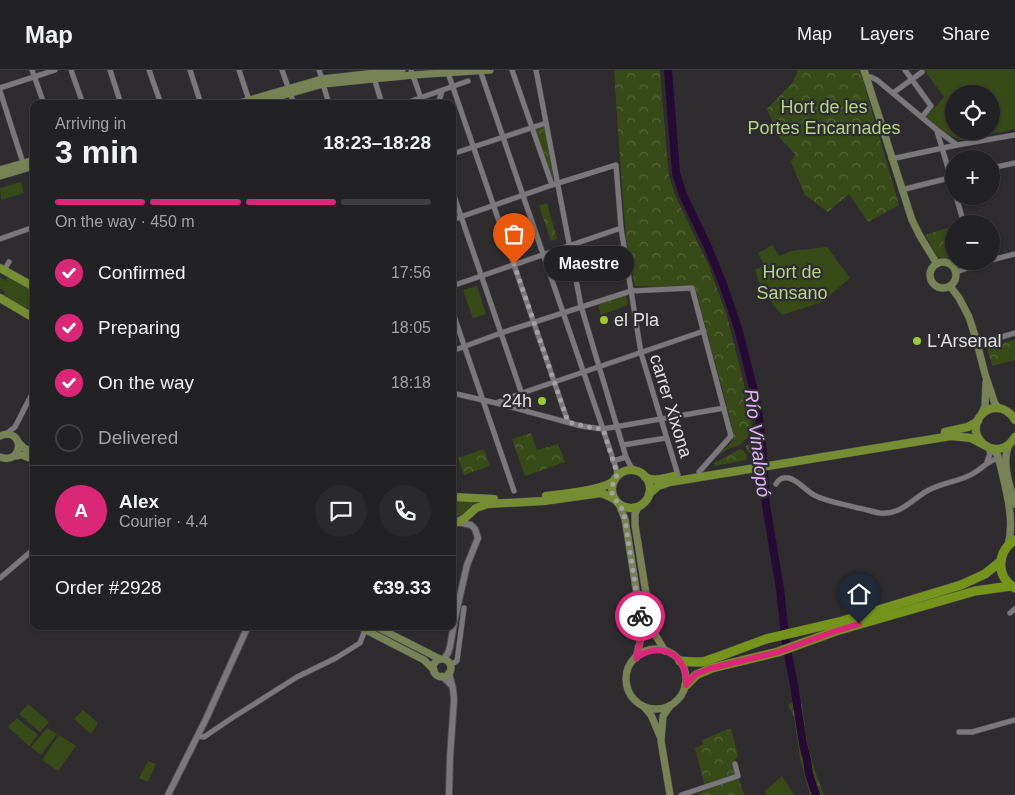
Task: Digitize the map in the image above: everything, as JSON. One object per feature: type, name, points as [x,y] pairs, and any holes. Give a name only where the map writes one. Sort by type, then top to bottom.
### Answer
[{"type":"highway","points":[[1012,542],[1000,562],[1001,571],[1005,579],[1013,587]]},
{"type":"highway","points":[[680,661],[703,662],[766,639],[839,622],[961,585],[985,574],[1000,562]]},
{"type":"highway","points":[[686,685],[696,674],[712,668],[778,652],[844,629],[975,591],[1013,587]]},
{"type":"main road","points":[[258,100],[322,82],[402,70]]},
{"type":"main road","points":[[372,74],[448,73],[490,70]]},
{"type":"main road","points":[[865,74],[912,220],[936,264]]},
{"type":"main road","points":[[0,176],[30,162]]},
{"type":"main road","points":[[0,170],[30,166]]},
{"type":"main road","points":[[942,262],[953,266],[956,272],[955,281],[950,286],[942,288],[937,287],[930,277],[933,267],[942,262]]},
{"type":"main road","points":[[2,269],[30,285]]},
{"type":"main road","points":[[950,286],[969,317],[995,404],[1014,418]]},
{"type":"main road","points":[[0,298],[30,316]]},
{"type":"main road","points":[[985,374],[985,406],[976,426],[977,436],[999,461],[1012,523],[1012,542]]},
{"type":"main road","points":[[456,522],[465,518],[476,508],[488,504],[544,501],[601,493],[606,494],[628,508],[638,507],[645,502],[649,494],[658,486],[670,482],[961,429],[968,427],[989,410],[1000,408]]},
{"type":"main road","points":[[3,435],[12,435],[24,448],[30,451]]},
{"type":"main road","points":[[781,461],[951,436],[966,436],[988,447],[1004,448],[1009,445]]},
{"type":"main road","points":[[1014,499],[1006,464],[1006,451],[1015,437]]},
{"type":"main road","points":[[15,456],[18,449],[17,440]]},
{"type":"main road","points":[[1,459],[22,454],[30,458]]},
{"type":"main road","points":[[456,497],[498,499],[552,495],[606,486],[625,471],[635,471],[648,479],[653,479],[747,467]]},
{"type":"main road","points":[[645,477],[649,484],[649,494]]},
{"type":"main road","points":[[615,479],[612,489],[625,520],[640,614],[641,638],[636,658]]},
{"type":"main road","points":[[638,507],[635,514],[635,525],[649,612],[656,636],[665,651]]},
{"type":"main road","points":[[366,630],[424,660],[436,674],[444,676],[446,664]]},
{"type":"main road","points":[[382,630],[446,664]]},
{"type":"main road","points":[[661,741],[663,716],[670,706],[680,698],[686,685],[686,677],[680,661],[675,656],[665,651],[657,650],[642,653],[629,668],[627,676],[627,684],[632,696],[635,701],[644,706],[657,709],[670,706]]},
{"type":"main road","points":[[434,670],[435,662],[446,664]]},
{"type":"main road","points":[[644,706],[651,715],[661,741],[670,795]]},
{"type":"street","points":[[32,70],[43,100]]},
{"type":"street","points":[[24,166],[0,90],[56,70]]},
{"type":"street","points":[[72,70],[82,100]]},
{"type":"street","points":[[110,70],[120,100]]},
{"type":"street","points":[[150,70],[160,100]]},
{"type":"street","points":[[190,70],[200,100]]},
{"type":"street","points":[[239,70],[250,100]]},
{"type":"street","points":[[282,70],[292,100]]},
{"type":"street","points":[[319,70],[328,100]]},
{"type":"street","points":[[480,70],[603,429],[613,461],[615,479]]},
{"type":"street","points":[[512,70],[532,128],[555,185]]},
{"type":"street","points":[[536,70],[555,185],[570,246],[581,306],[626,457],[635,471]]},
{"type":"street","points":[[905,70],[931,106],[922,117]]},
{"type":"street","points":[[412,72],[422,100]]},
{"type":"street","points":[[893,93],[922,72]]},
{"type":"street","points":[[448,73],[568,422]]},
{"type":"street","points":[[372,74],[381,100]]},
{"type":"street","points":[[865,74],[877,80],[958,145]]},
{"type":"street","points":[[424,100],[468,81]]},
{"type":"street","points":[[439,100],[442,91]]},
{"type":"street","points":[[456,153],[546,123]]},
{"type":"street","points":[[937,130],[945,157]]},
{"type":"street","points":[[891,159],[1015,135]]},
{"type":"street","points":[[1000,166],[1015,163]]},
{"type":"street","name":"carrer Xixona","points":[[555,185],[616,165],[621,228],[641,353],[678,475]]},
{"type":"street","points":[[901,190],[945,180]]},
{"type":"street","points":[[456,218],[555,185]]},
{"type":"street","points":[[456,200],[528,412]]},
{"type":"street","points":[[0,239],[30,228]]},
{"type":"street","points":[[456,285],[621,228]]},
{"type":"street","points":[[1000,258],[1015,254]]},
{"type":"street","points":[[2,269],[9,262]]},
{"type":"street","points":[[956,272],[960,270]]},
{"type":"street","points":[[456,350],[631,290],[692,288],[731,436],[699,472]]},
{"type":"street","points":[[456,322],[514,491]]},
{"type":"street","points":[[496,403],[522,392],[704,331]]},
{"type":"street","points":[[978,344],[1015,333]]},
{"type":"street","points":[[456,394],[603,429],[724,408]]},
{"type":"street","points":[[3,435],[15,427],[30,398]]},
{"type":"street","points":[[15,427],[17,440]]},
{"type":"street","points":[[623,445],[666,438]]},
{"type":"street","points":[[988,447],[990,454],[988,462]]},
{"type":"street","points":[[613,461],[626,457]]},
{"type":"street","points":[[776,484],[782,478],[791,479],[822,499],[880,513],[892,513],[902,509],[928,490],[973,473],[988,462],[999,461]]},
{"type":"street","points":[[456,522],[471,525],[478,533],[464,578],[456,614]]},
{"type":"street","points":[[0,578],[30,552]]},
{"type":"street","points":[[446,664],[454,664],[457,661],[464,608]]},
{"type":"street","points":[[1010,613],[1015,609]]},
{"type":"street","points":[[168,795],[246,630]]},
{"type":"street","points":[[197,736],[204,737],[297,677],[336,658],[360,642],[362,630]]},
{"type":"street","points":[[449,795],[454,700],[446,664],[453,630]]},
{"type":"street","points":[[442,676],[452,686]]},
{"type":"street","points":[[959,732],[972,732],[1015,720]]},
{"type":"street","points":[[681,795],[738,776],[735,764]]},
{"type":"green space","points":[[614,70],[660,70],[669,177],[676,197],[708,264],[727,316],[751,413],[753,455],[748,452],[745,446],[752,443],[751,432],[749,432],[747,438],[740,445],[714,457],[731,442],[733,435],[731,421],[695,288],[635,286],[626,239]]},
{"type":"green space","name":"Hort de les Portes Encarnades","points":[[798,70],[860,70],[899,205],[868,222],[849,194],[828,212],[805,195],[791,162],[795,154],[780,138],[767,109],[793,82]]},
{"type":"green space","points":[[924,70],[1015,70],[1015,129],[1000,132],[1000,85],[945,85],[945,133],[925,118],[944,97]]},
{"type":"green space","points":[[545,126],[554,183],[535,129]]},
{"type":"green space","points":[[21,182],[24,193],[1,200],[0,188]]},
{"type":"green space","points":[[547,203],[557,239],[551,241],[539,206]]},
{"type":"green space","points":[[945,229],[945,258],[938,257],[925,235]]},
{"type":"green space","name":"Hort de Sansano","points":[[773,245],[779,256],[791,251],[827,247],[850,278],[822,302],[782,315],[762,292],[755,270],[764,265],[758,253]]},
{"type":"green space","points":[[598,258],[602,267],[580,275],[579,265]]},
{"type":"green space","points":[[0,277],[6,281],[8,277],[30,290],[30,311],[3,295],[5,292],[0,289]]},
{"type":"green space","points":[[477,286],[486,314],[473,318],[463,290]]},
{"type":"green space","points":[[626,295],[628,305],[601,315],[598,305]]},
{"type":"green space","points":[[1015,340],[1015,360],[992,366],[987,347]]},
{"type":"green space","points":[[531,433],[537,450],[558,444],[565,462],[525,476],[512,439]]},
{"type":"green space","points":[[484,449],[490,466],[464,475],[458,458]]},
{"type":"green space","points":[[740,449],[743,450],[747,458],[746,460],[715,466],[714,463]]},
{"type":"green space","points":[[456,500],[477,501],[464,513],[456,517]]},
{"type":"green space","points":[[793,702],[802,703],[807,743],[824,795],[810,795],[800,758],[794,717],[788,705]]},
{"type":"green space","points":[[28,704],[49,722],[40,732],[19,714]]},
{"type":"green space","points":[[83,710],[98,723],[91,734],[74,719]]},
{"type":"green space","points":[[17,718],[38,735],[29,746],[8,727]]},
{"type":"green space","points":[[47,728],[57,734],[41,755],[31,747]]},
{"type":"green space","points":[[731,728],[738,757],[735,759],[744,795],[696,795],[706,790],[695,748],[703,745],[702,740]]},
{"type":"green space","points":[[59,735],[76,746],[58,771],[42,760]]},
{"type":"green space","points":[[148,761],[156,764],[148,782],[139,778]]},
{"type":"green space","points":[[782,776],[794,795],[766,795],[765,791]]},
{"type":"waterway","name":"Río Vinalopó","points":[[668,70],[676,173],[683,195],[708,247],[724,287],[738,328],[756,399],[760,424],[766,505],[780,589],[786,644],[803,744],[809,774],[816,795]]},
{"type":"way so far","points":[[514,264],[568,422],[603,429],[617,473],[612,486],[612,493],[621,508],[625,520],[640,616]]},
{"type":"place","name":"Maestre","points":[[514,264]]},
{"type":"place","name":"el Pla","points":[[604,320]]},
{"type":"place","name":"L'Arsenal","points":[[917,341]]},
{"type":"place","name":"24h","points":[[542,401]]},
{"type":"route","points":[[640,616],[641,638],[636,658],[650,650],[670,653],[680,661],[684,669],[686,685],[696,674],[712,668],[792,648],[859,624]]}]
